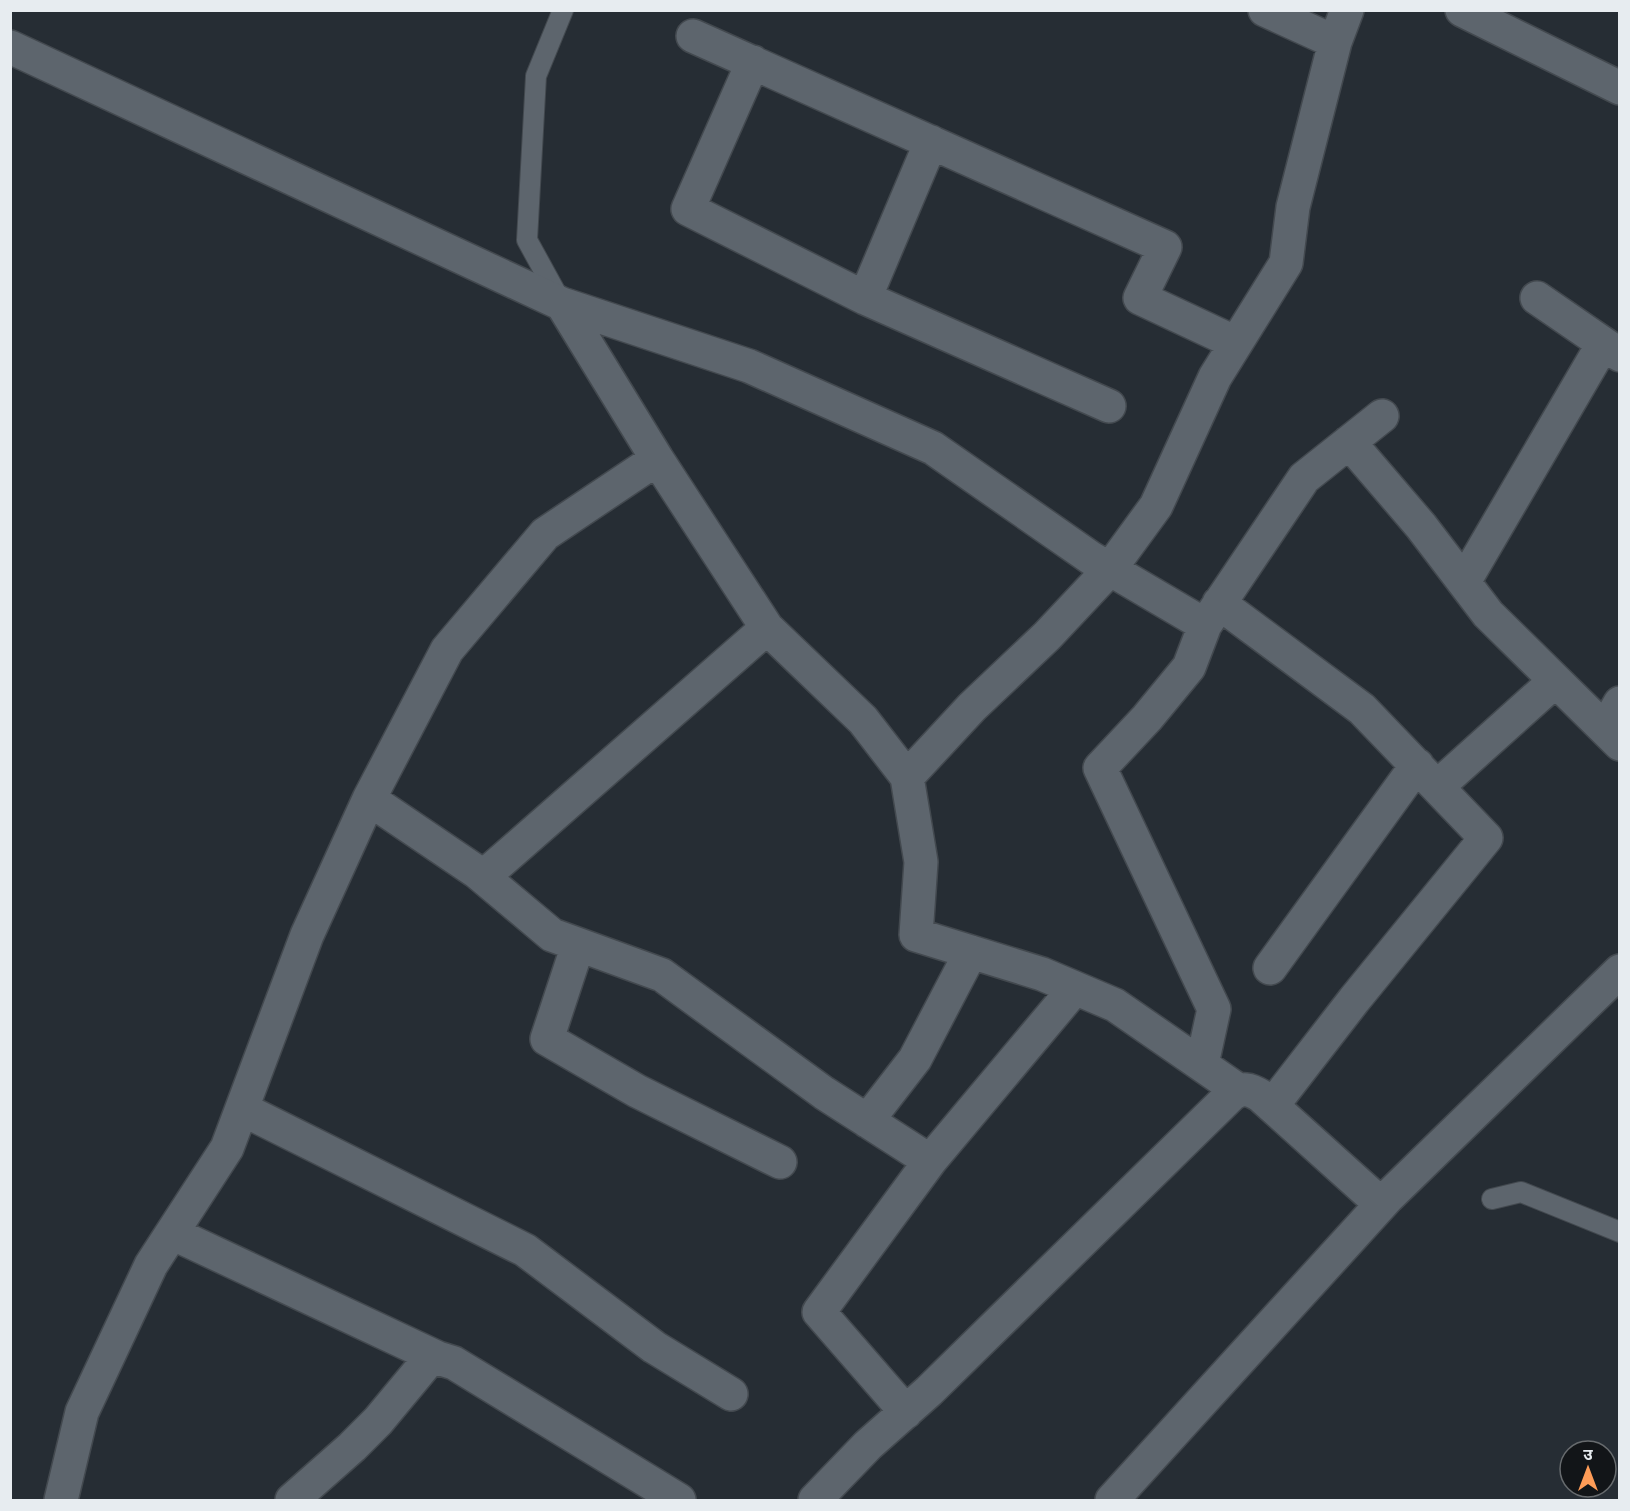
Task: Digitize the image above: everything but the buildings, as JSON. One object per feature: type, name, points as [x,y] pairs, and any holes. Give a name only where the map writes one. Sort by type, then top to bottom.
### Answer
[{"type":"street","points":[[1265,10],[1335,42]]},
{"type":"street","points":[[907,777],[972,707],[1047,636],[1110,569],[1156,506],[1215,377],[1286,262],[1293,207],[1335,42],[1347,10]]},
{"type":"street","points":[[1462,10],[1620,88]]},
{"type":"street","points":[[693,36],[1165,247],[1140,298],[1236,343]]},
{"type":"street","points":[[10,47],[562,304],[749,366],[933,448],[1091,558],[1110,569],[1212,614],[1362,709],[1486,838],[1354,1000],[1272,1106]]},
{"type":"street","points":[[753,62],[688,209],[865,298],[1109,406]]},
{"type":"street","points":[[865,298],[932,142]]},
{"type":"street","points":[[1464,582],[1611,349],[1537,298]]},
{"type":"street","points":[[562,304],[657,459],[767,628],[863,720],[907,777],[921,862],[916,935],[1042,974],[1115,1005],[1238,1090],[1254,1091],[1381,1204]]},
{"type":"street","points":[[1202,1064],[1214,1009],[1100,768],[1147,718],[1189,667],[1212,614],[1304,478],[1382,416]]},
{"type":"street","points":[[1349,442],[1421,526],[1488,614],[1555,681],[1615,726]]},
{"type":"street","points":[[62,1500],[82,1412],[151,1265],[227,1148],[307,935],[369,799],[447,650],[545,534],[657,459]]},
{"type":"street","points":[[483,877],[767,628]]},
{"type":"street","points":[[1270,968],[1427,776],[1555,681]]},
{"type":"street","points":[[369,799],[483,877],[552,935],[662,975],[824,1093],[930,1161]]},
{"type":"street","points":[[578,945],[547,1039],[637,1091],[780,1162]]},
{"type":"street","points":[[867,1121],[915,1059],[971,952]]},
{"type":"street","points":[[1112,1500],[1381,1204],[1620,970]]},
{"type":"street","points":[[906,1412],[819,1312],[930,1161],[1075,988]]},
{"type":"street","points":[[815,1500],[868,1445],[938,1383],[1238,1090]]},
{"type":"street","points":[[242,1109],[525,1250],[654,1347],[731,1394]]},
{"type":"street","points":[[172,1233],[438,1358],[454,1363],[679,1500]]},
{"type":"street","points":[[292,1500],[317,1480],[365,1434],[427,1362],[438,1358]]},
{"type":"lane","points":[[562,304],[527,240],[536,75],[563,10]]},
{"type":"lane","points":[[1492,1199],[1521,1192],[1620,1232]]}]
